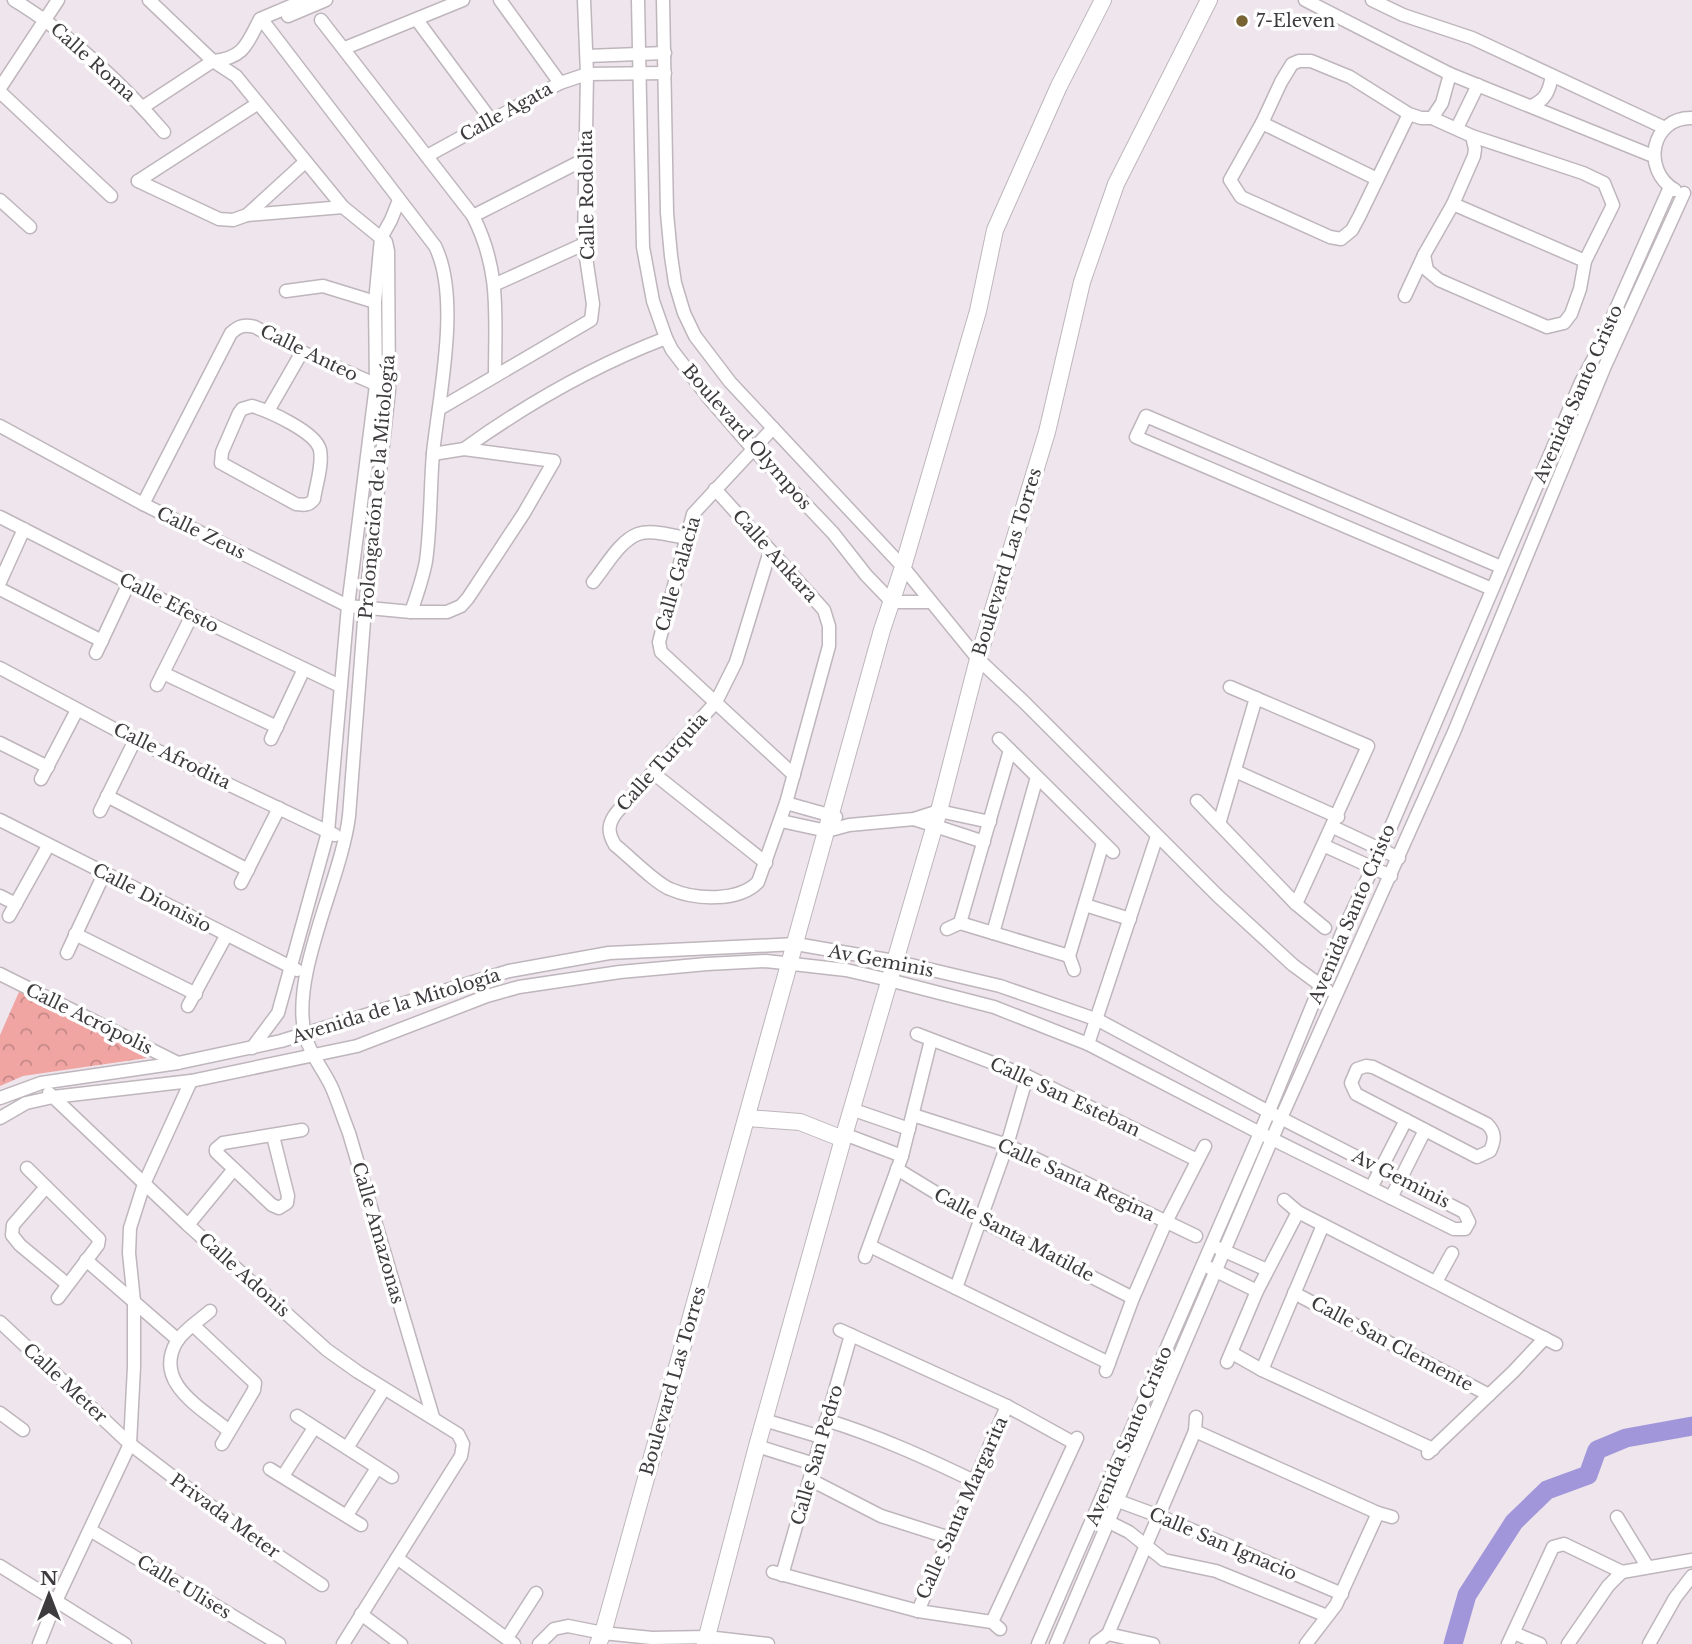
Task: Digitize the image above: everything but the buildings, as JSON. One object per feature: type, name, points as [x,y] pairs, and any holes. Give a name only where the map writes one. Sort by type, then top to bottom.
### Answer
[{"type":"main road","name":"Boulevard Las Torres","points":[[600,1639],[882,630],[978,311],[996,230],[1059,86],[1103,0]]},
{"type":"main road","name":"Boulevard Las Torres","points":[[706,1641],[764,1420],[851,1109],[939,811],[978,659],[1047,432],[1082,282],[1115,184],[1209,0]]},
{"type":"main road","points":[[747,1118],[800,1122],[844,1137]]},
{"type":"street","name":"Calle Roma","points":[[14,0],[45,19],[143,107],[164,132]]},
{"type":"street","points":[[58,0],[0,90],[111,195]]},
{"type":"street","points":[[149,0],[213,61],[230,72],[343,207],[381,238],[399,200]]},
{"type":"street","points":[[305,0],[260,19],[261,26],[435,246],[445,274],[446,343],[433,454],[426,561],[411,612]]},
{"type":"street","points":[[143,107],[213,61],[224,60],[245,49],[261,26],[326,0]]},
{"type":"street","points":[[345,48],[463,0]]},
{"type":"street","points":[[500,0],[560,83]]},
{"type":"street","name":"Calle Rodolita","points":[[439,409],[591,320],[593,303],[584,243],[587,74],[584,0]]},
{"type":"street","name":"Boulevard Olympos","points":[[638,0],[642,220],[646,276],[666,338],[708,397],[833,533],[866,575],[892,602]]},
{"type":"street","name":"Boulevard Olympos","points":[[663,0],[667,213],[675,283],[695,337],[730,382],[903,567],[978,659],[1237,913],[1320,987],[1337,995]]},
{"type":"street","points":[[1305,0],[1450,74],[1653,156]]},
{"type":"street","points":[[1372,0],[1404,15],[1472,38],[1665,128]]},
{"type":"street","points":[[321,20],[473,216],[488,249],[496,284],[495,376]]},
{"type":"street","points":[[417,20],[491,120]]},
{"type":"street","points":[[586,56],[664,53]]},
{"type":"street","points":[[1409,114],[1352,230],[1341,239],[1329,237],[1241,197],[1230,180],[1292,64],[1311,61],[1350,77],[1409,114],[1432,118],[1472,136],[1583,173],[1604,183],[1613,205],[1585,261],[1580,289],[1571,314],[1563,323],[1547,327],[1439,280],[1427,270],[1424,255]]},
{"type":"street","name":"Calle Agata","points":[[427,156],[560,83],[587,74],[665,73]]},
{"type":"street","points":[[1432,118],[1442,103],[1450,74]]},
{"type":"street","points":[[1531,106],[1547,96],[1552,76]]},
{"type":"street","points":[[1457,128],[1478,85]]},
{"type":"street","points":[[257,104],[138,181],[219,219],[233,220],[247,215],[343,207]]},
{"type":"street","points":[[1688,193],[1670,187],[1661,179],[1653,156],[1654,146],[1665,128],[1675,121],[1692,118]]},
{"type":"street","points":[[1262,123],[1377,179]]},
{"type":"street","points":[[1405,296],[1424,255],[1453,204],[1474,156],[1472,136]]},
{"type":"street","points":[[473,216],[585,159]]},
{"type":"street","points":[[247,215],[305,162]]},
{"type":"street","name":"Avenida Santo Cristo","points":[[1056,1644],[1224,1251],[1342,933],[1374,867],[1581,382],[1597,354],[1670,187]]},
{"type":"street","name":"Avenida Santo Cristo","points":[[1275,1115],[1337,995],[1391,876],[1454,732],[1605,366],[1688,193]]},
{"type":"street","points":[[0,200],[30,227]]},
{"type":"street","points":[[1453,204],[1585,261]]},
{"type":"street","points":[[642,220],[667,213]]},
{"type":"street","name":"Prolongación de la Mitología","points":[[252,1048],[278,1013],[328,832],[348,606],[383,388],[375,302],[381,238]]},
{"type":"street","name":"Prolongación de la Mitología","points":[[312,1055],[305,1035],[302,1011],[306,974],[346,841],[383,388],[390,267],[386,242],[381,238]]},
{"type":"street","points":[[496,284],[584,243]]},
{"type":"street","points":[[286,290],[323,286],[375,302]]},
{"type":"street","name":"Calle Anteo","points":[[143,504],[231,333],[237,327],[248,325],[383,388]]},
{"type":"street","points":[[433,454],[464,449],[515,412],[570,380],[666,338]]},
{"type":"street","points":[[268,411],[302,352]]},
{"type":"street","points":[[252,406],[268,411],[315,440],[320,449],[313,499],[307,505],[296,504],[224,466],[220,460],[242,409],[252,406]]},
{"type":"street","points":[[1492,589],[1136,437],[1146,416],[1501,567]]},
{"type":"street","name":"Calle Zeus","points":[[0,426],[143,504],[348,606],[411,612],[447,612],[461,606],[524,513],[554,461],[464,449]]},
{"type":"street","name":"Calle Galacia","points":[[773,428],[693,514],[659,642],[661,652],[794,775]]},
{"type":"street","name":"Calle Ankara","points":[[715,489],[824,610],[829,626]]},
{"type":"street","name":"Calle Efesto","points":[[0,517],[192,615],[340,685]]},
{"type":"street","points":[[0,582],[24,529]]},
{"type":"street","points":[[593,582],[621,547],[639,534],[652,532],[687,538]]},
{"type":"street","name":"Calle Turquia","points":[[770,551],[736,662],[716,702],[611,819],[608,826],[615,845],[669,889],[692,895],[737,894],[750,890],[758,882],[781,821],[794,775],[829,646],[829,626]]},
{"type":"street","points":[[0,589],[99,647],[129,583]]},
{"type":"street","points":[[892,602],[932,602]]},
{"type":"street","points":[[157,685],[192,615]]},
{"type":"street","name":"Calle Afrodita","points":[[0,668],[135,740],[346,841]]},
{"type":"street","points":[[163,673],[274,733],[304,669]]},
{"type":"street","points":[[1230,687],[1368,746],[1325,846],[1296,904]]},
{"type":"street","points":[[1219,824],[1256,698]]},
{"type":"street","points":[[41,779],[77,710]]},
{"type":"street","points":[[999,739],[1108,848],[1085,905],[1069,956],[1074,970]]},
{"type":"street","points":[[100,811],[135,740]]},
{"type":"street","points":[[0,743],[48,767]]},
{"type":"street","points":[[960,923],[1010,750]]},
{"type":"street","points":[[1234,771],[1399,858]]},
{"type":"street","points":[[653,773],[766,863]]},
{"type":"street","points":[[993,933],[1037,777]]},
{"type":"street","points":[[107,796],[248,870]]},
{"type":"street","points":[[1197,801],[1296,904],[1325,928]]},
{"type":"street","points":[[786,803],[831,814],[849,825]]},
{"type":"street","points":[[241,883],[279,808]]},
{"type":"street","points":[[781,821],[827,831],[849,825],[914,819],[939,811],[990,822]]},
{"type":"street","points":[[914,819],[934,828],[984,842]]},
{"type":"street","name":"Calle Dionisio","points":[[0,820],[306,974]]},
{"type":"street","points":[[1088,1044],[1157,836]]},
{"type":"street","points":[[0,896],[13,910],[48,846]]},
{"type":"street","points":[[1325,846],[1391,876]]},
{"type":"street","points":[[66,953],[104,874]]},
{"type":"street","points":[[1085,905],[1130,919]]},
{"type":"street","points":[[947,929],[960,923],[1069,956]]},
{"type":"street","points":[[75,934],[196,994]]},
{"type":"street","points":[[188,1006],[226,936]]},
{"type":"street","name":"Av Geminis","points":[[790,964],[846,970],[994,1007],[1088,1044],[1454,1229],[1461,1230],[1468,1226],[1468,1217],[1464,1212],[1098,1020],[1000,986],[894,961],[796,944]]},
{"type":"street","name":"Avenida de la Mitología","points":[[0,1098],[41,1083],[177,1063],[305,1035],[509,971],[609,953],[796,944]]},
{"type":"street","name":"Avenida de la Mitología","points":[[0,1118],[26,1103],[53,1097],[191,1081],[357,1046],[476,1000],[519,987],[620,972],[707,964],[766,961],[790,964]]},
{"type":"street","name":"Calle Acrópolis","points":[[0,974],[177,1063]]},
{"type":"street","name":"Calle San Esteban","points":[[918,1034],[1027,1076],[1196,1160]]},
{"type":"street","points":[[931,1040],[902,1156],[867,1252],[956,1289],[1107,1367],[1166,1222],[1205,1146]]},
{"type":"street","name":"Calle Amazonas","points":[[312,1055],[331,1087],[349,1133],[433,1417]]},
{"type":"street","points":[[1373,1067],[1487,1124],[1494,1134],[1494,1141],[1490,1151],[1477,1157],[1425,1130],[1356,1094],[1351,1083],[1357,1069],[1373,1067]]},
{"type":"street","points":[[956,1289],[982,1222],[1027,1076]]},
{"type":"street","points":[[39,1644],[56,1601],[130,1444],[134,1301],[130,1228],[144,1184],[191,1081]]},
{"type":"street","name":"Calle Adonis","points":[[41,1083],[144,1184],[327,1350],[458,1434],[463,1444],[461,1456],[397,1558]]},
{"type":"street","points":[[851,1109],[909,1129]]},
{"type":"street","name":"Calle Santa Regina","points":[[913,1115],[1007,1145],[1196,1236]]},
{"type":"street","points":[[1371,1188],[1406,1120]]},
{"type":"street","points":[[273,1136],[288,1196],[284,1206],[272,1205],[216,1152],[219,1144],[302,1130]]},
{"type":"street","points":[[1391,1198],[1425,1130]]},
{"type":"street","name":"Avenida Santo Cristo","points":[[1038,1644],[1211,1245],[1266,1136]]},
{"type":"street","points":[[844,1137],[902,1156]]},
{"type":"street","points":[[27,1168],[99,1239],[98,1245],[58,1298]]},
{"type":"street","points":[[188,1225],[234,1169]]},
{"type":"street","name":"Calle Santa Matilde","points":[[897,1169],[982,1222],[1133,1298]]},
{"type":"street","points":[[46,1187],[13,1225],[12,1235],[20,1245],[67,1284]]},
{"type":"street","points":[[1284,1200],[1298,1212],[1551,1341],[1489,1395],[1430,1452],[1230,1357],[1257,1291],[1298,1212]]},
{"type":"street","points":[[1262,1370],[1323,1225]]},
{"type":"street","points":[[1211,1245],[1267,1270]]},
{"type":"street","points":[[1436,1282],[1452,1253]]},
{"type":"street","points":[[86,1260],[178,1340]]},
{"type":"street","points":[[1203,1264],[1257,1291]]},
{"type":"street","name":"Calle San Clemente","points":[[1294,1293],[1489,1395]]},
{"type":"street","points":[[210,1311],[178,1340],[170,1362],[176,1387],[229,1432]]},
{"type":"street","name":"Calle Meter","points":[[0,1322],[130,1444]]},
{"type":"street","points":[[194,1325],[255,1383],[254,1390],[222,1444]]},
{"type":"street","name":"Calle San Pedro","points":[[846,1333],[1007,1406],[1076,1439],[996,1625],[918,1611],[778,1573],[811,1480],[846,1333]]},
{"type":"street","points":[[347,1448],[384,1389]]},
{"type":"street","name":"Calle Santa Margarita","points":[[918,1611],[1007,1406]]},
{"type":"street","points":[[296,1416],[392,1477]]},
{"type":"street","points":[[2,1420],[23,1430]]},
{"type":"street","points":[[764,1420],[821,1437]]},
{"type":"street","points":[[826,1420],[906,1448],[974,1481]]},
{"type":"street","points":[[1096,1643],[1108,1634],[1196,1424],[1378,1513],[1392,1517]]},
{"type":"street","points":[[283,1476],[314,1428]]},
{"type":"street","name":"Privada Meter","points":[[130,1444],[237,1526],[322,1585]]},
{"type":"street","points":[[757,1446],[814,1464]]},
{"type":"street","points":[[347,1515],[377,1468]]},
{"type":"street","points":[[271,1469],[360,1525]]},
{"type":"street","points":[[811,1480],[881,1516],[950,1538]]},
{"type":"street","name":"Calle San Ignacio","points":[[1103,1496],[1159,1516],[1342,1594]]},
{"type":"street","points":[[1306,1644],[1342,1594],[1378,1513]]},
{"type":"street","name":"Calle San Ignacio","points":[[1094,1515],[1129,1532],[1164,1560],[1216,1571],[1327,1616]]},
{"type":"street","points":[[1617,1517],[1647,1566]]},
{"type":"street","name":"Calle Ulises","points":[[90,1530],[279,1644]]},
{"type":"street","points":[[1540,1644],[1511,1638],[1553,1547],[1564,1544],[1622,1572]]},
{"type":"street","points":[[343,1644],[397,1558],[510,1641],[536,1593]]},
{"type":"street","points":[[1568,1644],[1608,1586],[1622,1572],[1692,1560]]},
{"type":"street","points":[[1073,1564],[1088,1569]]},
{"type":"street","points":[[0,1566],[125,1644]]},
{"type":"street","points":[[1649,1644],[1675,1598],[1692,1576]]},
{"type":"street","points":[[361,1614],[401,1644]]},
{"type":"street","points":[[539,1644],[549,1633],[568,1626],[600,1639],[768,1644]]},
{"type":"street","points":[[1108,1634],[1153,1644]]},
{"type":"green space","points":[[19,992],[147,1058],[23,1076],[0,1086],[0,1035]]},
{"type":"waterway","points":[[1453,1644],[1467,1595],[1514,1522],[1547,1490],[1588,1475],[1597,1450],[1626,1438],[1692,1426]]},
{"type":"place","name":"7-Eleven","points":[[1242,21]]}]
